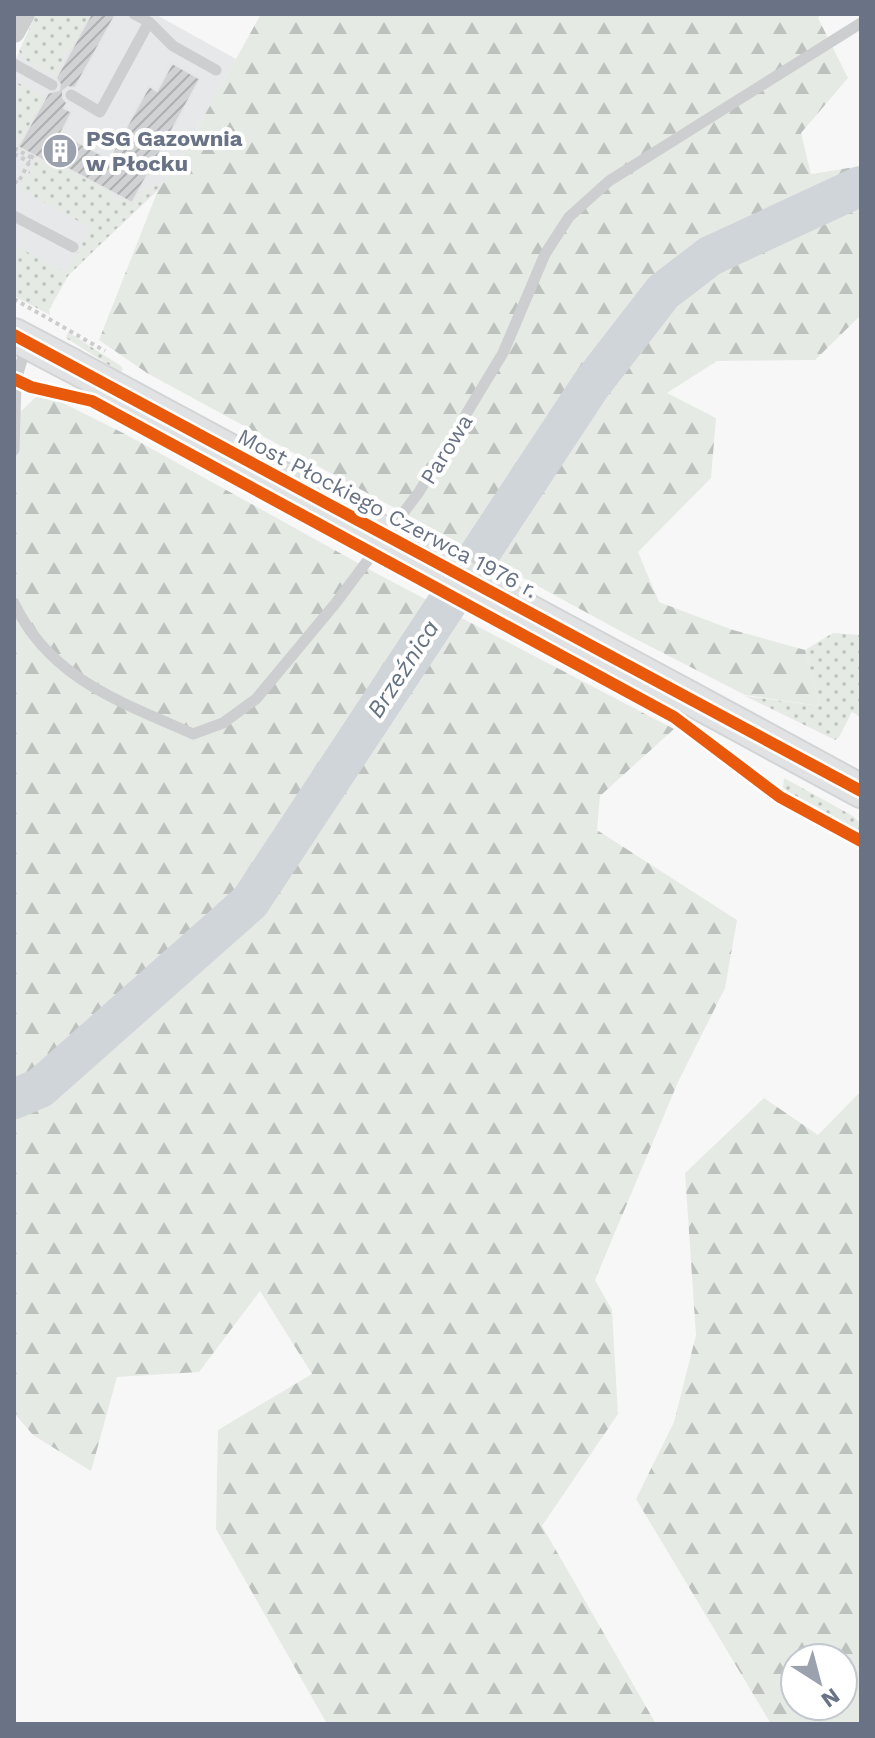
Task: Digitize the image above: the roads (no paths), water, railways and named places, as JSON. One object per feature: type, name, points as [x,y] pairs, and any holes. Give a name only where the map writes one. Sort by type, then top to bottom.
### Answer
[{"type":"street","points":[[14,32],[24,14]]},
{"type":"street","name":"Most Płockiego Czerwca 1976 r.","points":[[20,339],[861,791]]},
{"type":"lane","points":[[134,14],[149,22],[173,46],[216,70]]},
{"type":"lane","points":[[71,95],[100,112],[149,22]]},
{"type":"lane","name":"Parowa","points":[[14,603],[25,625],[51,656],[77,678],[105,695],[193,734],[223,723],[256,699],[335,604],[419,492],[503,353],[545,254],[569,217],[609,181],[861,23]]},
{"type":"lane","points":[[14,64],[52,85]]},
{"type":"lane","points":[[14,216],[73,247]]},
{"type":"lane","points":[[14,450],[20,339]]},
{"type":"waterway","name":"Brzeźnica","points":[[14,1099],[40,1088],[250,902],[591,385],[663,292],[710,256],[861,186]]},
{"type":"place","name":"PSG Gazownia w Płocku","points":[[60,151]]}]
